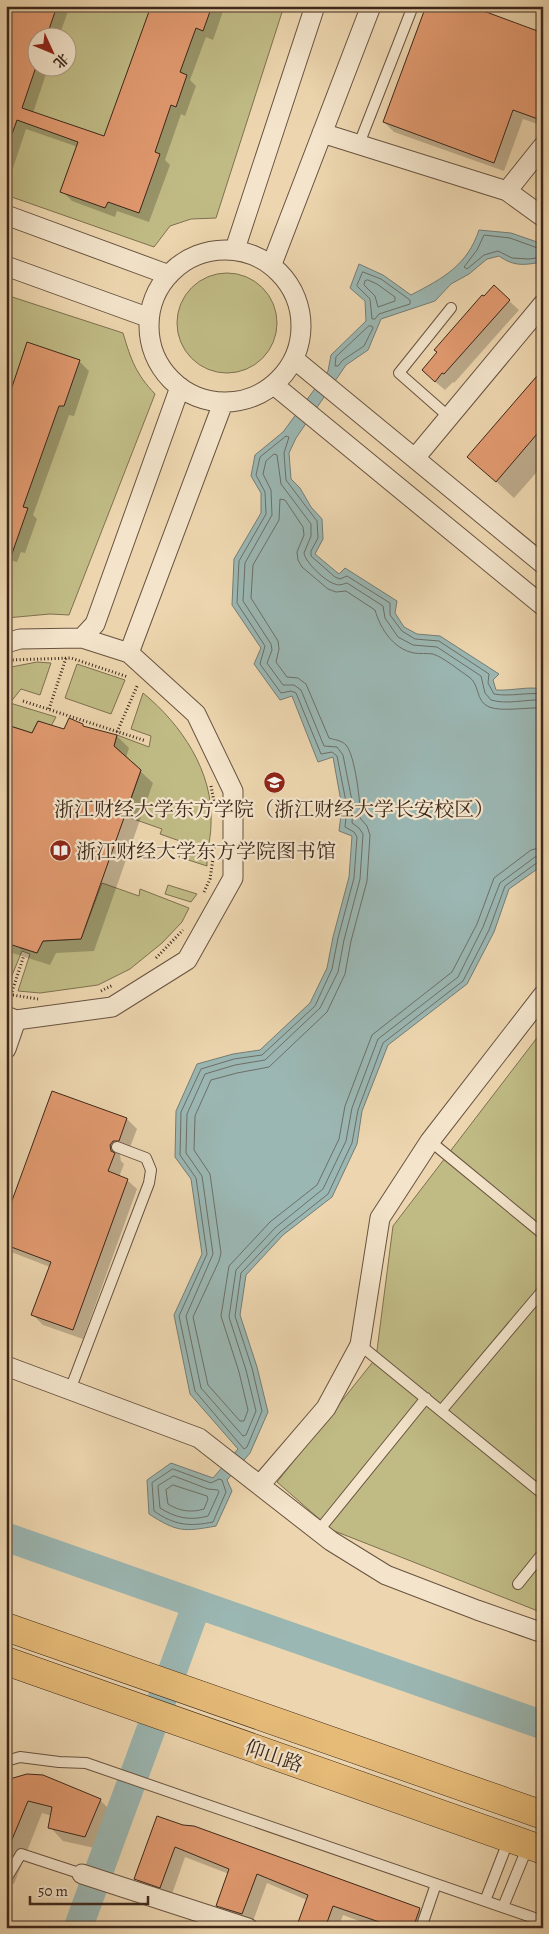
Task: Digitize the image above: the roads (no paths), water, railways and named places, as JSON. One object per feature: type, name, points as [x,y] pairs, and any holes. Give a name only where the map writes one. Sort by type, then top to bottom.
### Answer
[{"type":"main road","name":"仰山路","points":[[6,1627],[543,1815]]},
{"type":"main road","name":"仰山路","points":[[6,1661],[527,1844]]},
{"type":"street","points":[[235,249],[315,6]]},
{"type":"street","points":[[272,264],[371,6]]},
{"type":"street","points":[[322,132],[507,191],[543,217]]},
{"type":"street","points":[[507,191],[543,146]]},
{"type":"street","points":[[6,215],[169,274]]},
{"type":"street","points":[[235,249],[256,255],[272,264],[287,280],[297,298],[302,318],[301,339],[294,359],[274,385],[261,393],[236,402],[224,403],[194,396],[180,387],[164,371],[153,351],[147,318],[160,286],[175,268],[194,256],[216,250],[235,249]]},
{"type":"street","points":[[6,266],[147,318]]},
{"type":"street","points":[[415,458],[543,304]]},
{"type":"street","points":[[294,359],[543,564]]},
{"type":"street","points":[[274,385],[543,606]]},
{"type":"street","points":[[82,638],[95,624],[180,387]]},
{"type":"street","points":[[128,653],[224,403]]},
{"type":"street","points":[[6,643],[20,639],[82,638],[128,653],[196,714],[233,791],[232,878],[187,960],[112,1007],[11,1018],[6,1049]]},
{"type":"street","points":[[260,1484],[326,1408],[360,1345],[380,1218],[430,1141],[543,995]]},
{"type":"street","points":[[6,1366],[199,1438],[331,1541],[386,1575],[543,1633]]},
{"type":"street","points":[[82,1874],[248,1928]]},
{"type":"lane","points":[[359,144],[412,6]]},
{"type":"lane","points":[[449,418],[399,373],[451,308]]},
{"type":"lane","points":[[430,1141],[543,1234]]},
{"type":"lane","points":[[70,1390],[149,1183],[151,1170],[146,1158],[117,1147]]},
{"type":"lane","points":[[441,1412],[543,1290]]},
{"type":"lane","points":[[360,1345],[543,1494]]},
{"type":"lane","points":[[324,1524],[426,1398]]},
{"type":"lane","points":[[518,1584],[543,1553]]},
{"type":"lane","points":[[6,1760],[20,1757],[59,1762],[86,1762],[543,1921]]},
{"type":"lane","points":[[485,1902],[527,1844]]},
{"type":"lane","points":[[503,1907],[527,1844]]},
{"type":"lane","points":[[6,1879],[21,1854],[82,1874]]},
{"type":"lane","points":[[420,1928],[436,1884]]},
{"type":"water","points":[[479,230],[511,233],[540,243],[542,262],[515,264],[499,256],[487,259],[469,274],[451,284],[435,301],[381,319],[368,350],[346,365],[296,438],[289,453],[291,479],[300,488],[311,507],[322,519],[323,539],[315,554],[339,574],[345,568],[397,601],[395,613],[404,627],[417,634],[440,636],[499,674],[493,680],[496,690],[543,689],[543,865],[509,889],[494,932],[467,984],[388,1045],[362,1111],[357,1144],[332,1197],[283,1235],[246,1275],[240,1315],[257,1367],[268,1412],[250,1453],[227,1480],[232,1491],[216,1526],[188,1530],[181,1529],[149,1514],[147,1480],[171,1463],[213,1478],[238,1449],[190,1394],[174,1315],[202,1254],[191,1179],[175,1157],[176,1111],[197,1064],[233,1054],[260,1050],[310,1003],[327,968],[349,877],[352,836],[339,831],[342,807],[333,757],[318,762],[292,696],[280,700],[254,664],[261,648],[232,605],[234,559],[261,513],[261,493],[251,476],[255,455],[283,432],[328,371],[331,355],[366,321],[365,301],[350,288],[359,264],[383,275],[411,295],[433,283],[461,262],[468,253]]},
{"type":"waterway","points":[[6,1537],[543,1725]]},
{"type":"waterway","points":[[78,1928],[197,1604]]},
{"type":"place","name":"浙江财经大学东方学院（浙江财经大学长安校区）","points":[[274,783]]},
{"type":"place","name":"浙江财经大学东方学院图书馆","points":[[60,851]]}]
